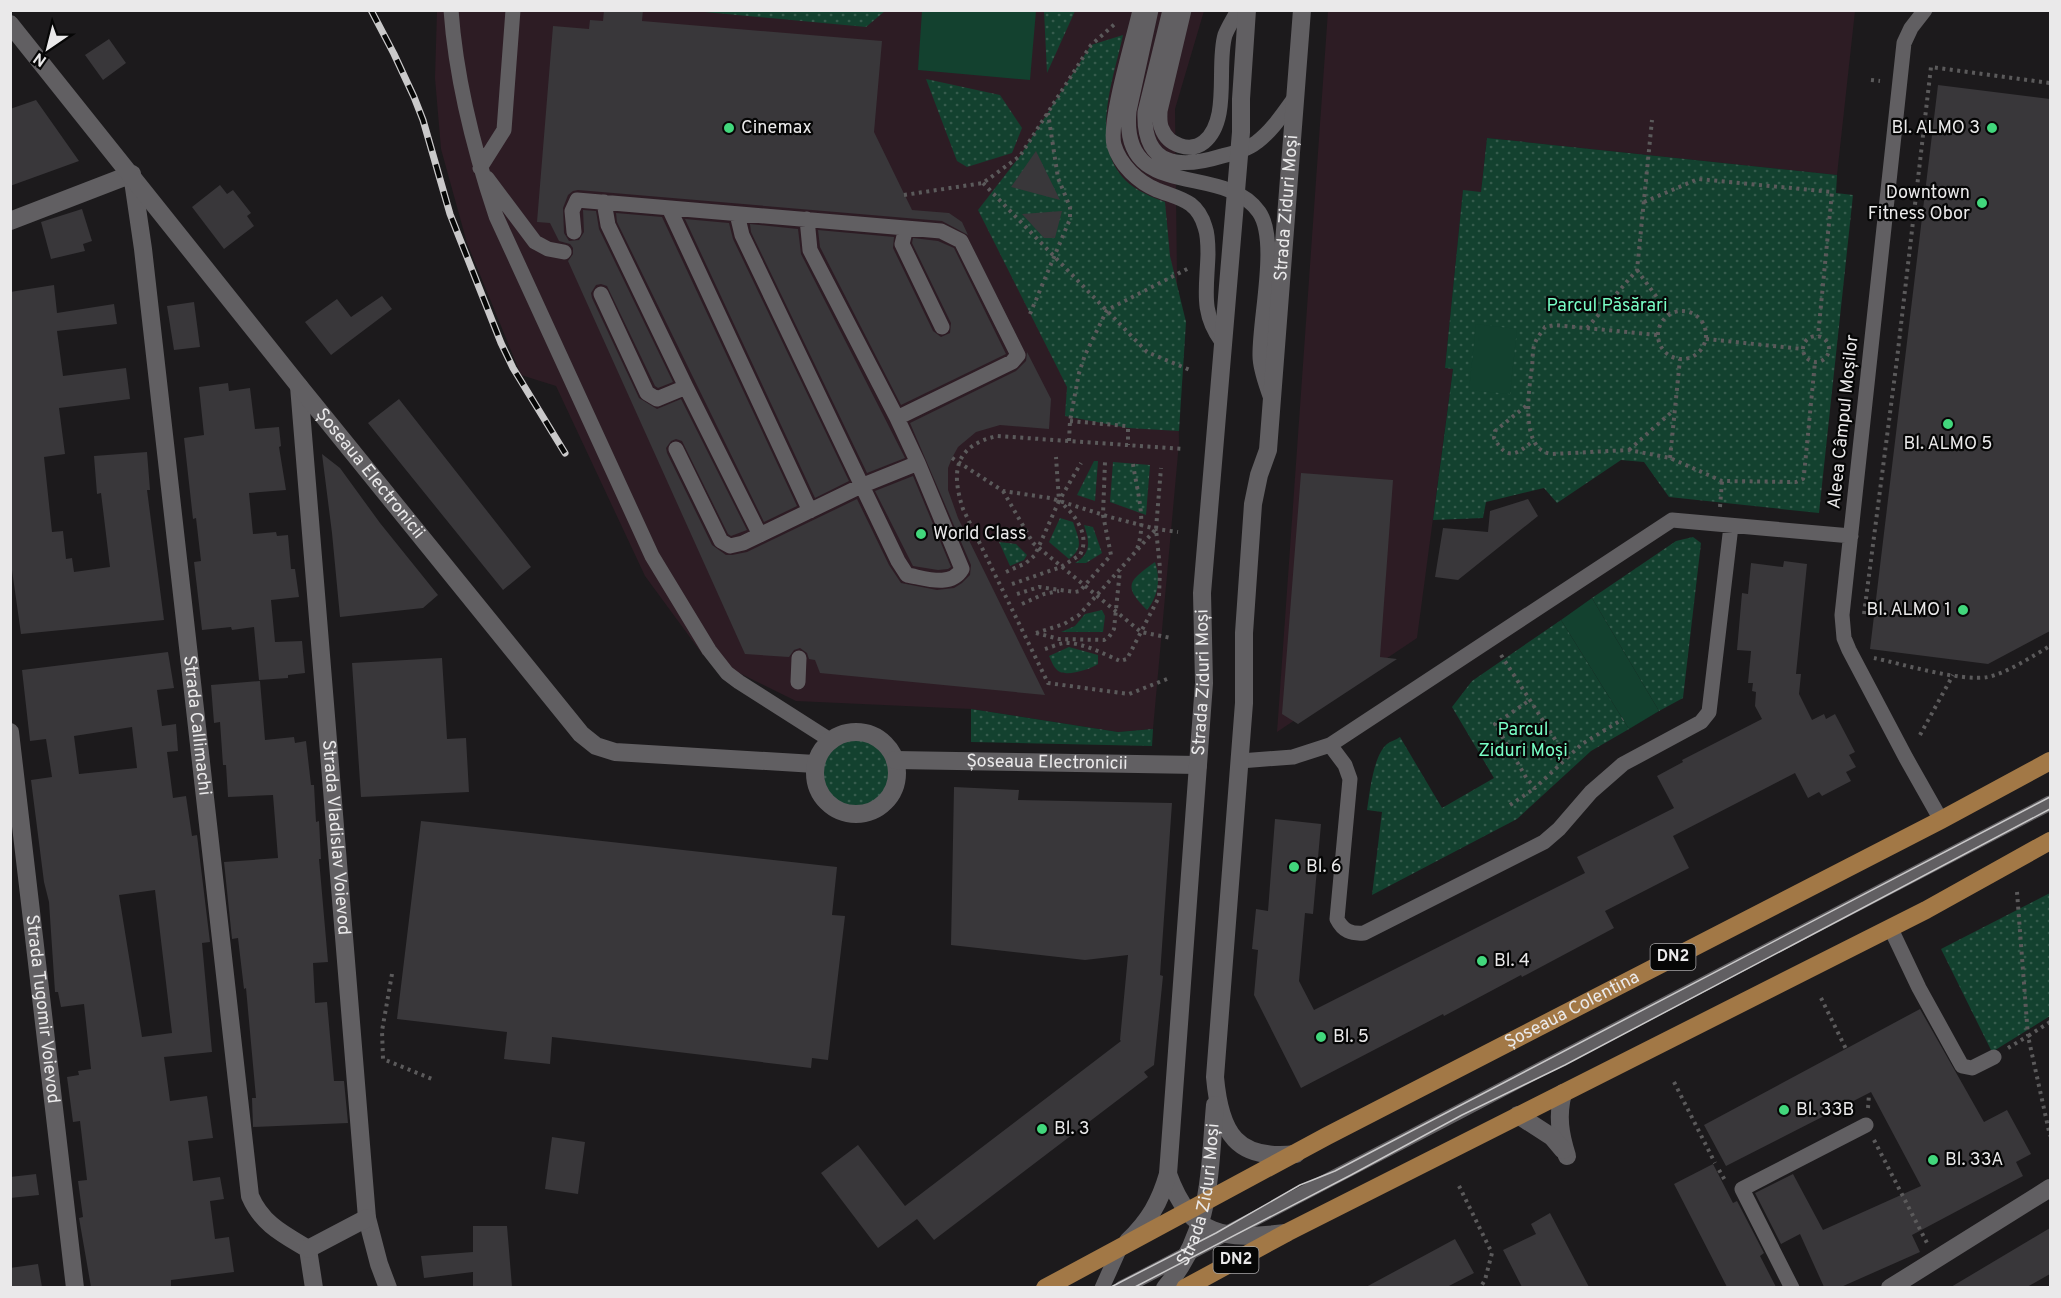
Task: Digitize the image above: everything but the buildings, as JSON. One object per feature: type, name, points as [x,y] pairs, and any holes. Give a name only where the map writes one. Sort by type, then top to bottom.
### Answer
[{"type":"main road","name":"Șoseaua Colentina","points":[[1045,1287],[1120,1248],[1194,1218],[1207,1201],[1941,820],[2050,761]]},
{"type":"main road","name":"DN2","points":[[1185,1287],[1287,1232],[1926,910],[2050,841]]},
{"type":"street","name":"Strada Ziduri Moși","points":[[1168,1174],[1204,683],[1202,593],[1241,132],[1247,10]]},
{"type":"street","name":"Strada Ziduri Moși","points":[[1207,1201],[1216,1094],[1217,1040],[1245,686],[1244,633],[1253,504],[1258,475],[1268,450],[1302,10]]},
{"type":"street","name":"Șoseaua Electronicii","points":[[10,24],[299,386],[568,719],[588,740],[596,746],[615,752],[815,764]]},
{"type":"street","points":[[10,220],[132,174]]},
{"type":"street","name":"Strada Callimachi","points":[[132,174],[143,249],[250,1196],[263,1219],[308,1250]]},
{"type":"street","name":"Strada Vladislav Voievod","points":[[299,386],[367,1218],[379,1264],[388,1287]]},
{"type":"street","name":"Strada Tugomir Voievod","points":[[10,732],[75,1287]]},
{"type":"street","points":[[845,733],[867,733],[880,739],[895,760],[896,780],[890,795],[881,805],[869,811],[856,814],[837,809],[822,796],[816,784],[815,764],[822,749],[830,740],[845,733]]},
{"type":"street","name":"Șoseaua Electronicii","points":[[895,760],[1198,765]]},
{"type":"street","points":[[1518,1115],[1552,1137],[1567,1156],[1560,1134],[1559,1118],[1563,1093]]},
{"type":"street","name":"Strada Ziduri Moși","points":[[1216,1094],[1221,1116],[1228,1130],[1244,1147],[1265,1155],[1296,1154]]},
{"type":"street","points":[[1168,1174],[1178,1198],[1194,1218],[1223,1235],[1245,1236],[1287,1232]]},
{"type":"street","name":"Șoseaua Colentina","points":[[1120,1248],[1150,1217],[1163,1191],[1168,1174]]},
{"type":"street","points":[[1890,1287],[2050,1188]]},
{"type":"street","points":[[314,1287],[308,1250],[367,1218]]},
{"type":"street","name":"Strada Ziduri Moși","points":[[1165,1287],[1187,1253],[1194,1218]]},
{"type":"lane","points":[[480,168],[504,130],[513,10]]},
{"type":"lane","points":[[1140,10],[1114,123],[1114,144],[1119,158],[1130,171],[1157,189],[1187,201],[1201,217],[1208,243],[1206,308],[1213,328],[1222,342]]},
{"type":"lane","name":"Strada Ziduri Moși","points":[[1151,10],[1129,111],[1127,126],[1131,140],[1137,154],[1158,172],[1236,193],[1250,202],[1259,212],[1266,227],[1268,252],[1259,358],[1272,404]]},
{"type":"lane","points":[[1170,10],[1145,112],[1148,139],[1163,157],[1176,163],[1193,164],[1239,151],[1254,144],[1266,134],[1296,96]]},
{"type":"lane","points":[[1184,10],[1160,111],[1160,122],[1166,136],[1176,144],[1193,147],[1202,143],[1209,136],[1218,121],[1225,36],[1238,10]]},
{"type":"lane","name":"Aleea Câmpul Moșilor","points":[[1925,10],[1911,28],[1904,43],[1842,615],[1844,638],[1852,657],[1941,820]]},
{"type":"lane","points":[[453,14],[456,56],[480,168],[496,216],[652,556],[693,626],[727,673],[830,740]]},
{"type":"lane","points":[[480,168],[535,242],[548,249],[564,252]]},
{"type":"lane","points":[[574,232],[572,211],[577,200],[941,231],[961,241],[1018,356],[1012,362],[897,418]]},
{"type":"lane","points":[[603,202],[608,225],[760,535]]},
{"type":"lane","points":[[669,208],[810,510]]},
{"type":"lane","points":[[736,213],[742,235],[898,561],[907,575],[946,581],[958,576],[962,569],[897,418],[810,250],[807,219]]},
{"type":"lane","points":[[906,228],[902,244],[942,327]]},
{"type":"lane","points":[[601,294],[648,393],[657,399],[686,387]]},
{"type":"lane","points":[[676,448],[721,541],[730,546],[743,543],[861,486],[918,463]]},
{"type":"lane","points":[[1240,761],[1293,757],[1330,745],[1672,520],[1851,536]]},
{"type":"lane","points":[[1330,745],[1345,765],[1350,779],[1337,919],[1347,931],[1354,934],[1364,933],[1544,842],[1591,792],[1623,764],[1701,722],[1709,712],[1731,526]]},
{"type":"lane","points":[[798,682],[799,658]]},
{"type":"lane","points":[[1122,1287],[2050,803]]},
{"type":"lane","points":[[1890,927],[1919,988],[1962,1066],[1972,1068],[1994,1057]]},
{"type":"lane","points":[[1792,1287],[1742,1189],[1866,1125]]},
{"type":"lane","points":[[1102,1287],[1120,1248]]},
{"type":"path","points":[[904,195],[983,183],[1020,156],[1091,45],[1114,24]]},
{"type":"path","points":[[1864,616],[1931,67],[2050,82]]},
{"type":"path","points":[[1030,314],[1070,219],[1070,207],[1058,178],[1048,112]]},
{"type":"path","points":[[1587,328],[1637,270],[1652,120]]},
{"type":"path","points":[[1644,202],[1698,179],[1832,192],[1818,336]]},
{"type":"path","points":[[983,183],[1147,352],[1190,370]]},
{"type":"path","points":[[1069,441],[1070,421],[1079,374],[1085,355],[1107,310],[1195,265]]},
{"type":"path","points":[[1637,270],[1669,314]]},
{"type":"path","points":[[1684,311],[1692,313],[1704,324],[1706,339],[1698,354],[1692,358],[1680,359],[1668,356],[1662,350],[1657,335],[1659,327],[1669,314],[1684,311]]},
{"type":"path","points":[[1657,335],[1555,325],[1545,327],[1535,343],[1526,406],[1533,441],[1541,451],[1552,454],[1629,450],[1670,458],[1722,481],[1799,481],[1804,475],[1815,362]]},
{"type":"path","points":[[1818,336],[1827,341],[1829,351],[1826,358],[1815,362],[1808,359],[1803,349],[1808,339],[1818,336]]},
{"type":"path","points":[[1706,339],[1803,349]]},
{"type":"path","points":[[1670,458],[1680,359]]},
{"type":"path","points":[[1526,406],[1495,431],[1494,438],[1505,452],[1512,454],[1519,452],[1533,441]]},
{"type":"path","points":[[1629,450],[1675,409]]},
{"type":"path","points":[[1070,421],[1126,426],[1128,445]]},
{"type":"path","points":[[1167,679],[1129,694],[1047,683],[963,509],[956,481],[963,455],[979,441],[997,436],[1184,449]]},
{"type":"path","points":[[1012,584],[1061,567],[1080,555],[1084,544],[1076,518],[1059,501],[1056,457]]},
{"type":"path","points":[[952,458],[1003,491],[1059,501],[1103,516],[1178,532]]},
{"type":"path","points":[[1017,594],[1039,587],[1075,592],[1086,587],[1111,555],[1103,516],[1105,462]]},
{"type":"path","points":[[1006,572],[1026,563],[1035,555],[1059,501],[1081,463]]},
{"type":"path","points":[[1133,464],[1142,526],[1135,552]]},
{"type":"path","points":[[1045,649],[1062,643],[1071,644],[1124,661],[1159,597],[1160,568],[1156,529],[1161,468]]},
{"type":"path","points":[[1003,491],[1033,543],[1141,632],[1171,638]]},
{"type":"path","points":[[1121,568],[1114,629],[1109,637],[1104,640],[1059,639],[1036,633],[1070,622],[1079,615],[1135,552],[1156,529]]},
{"type":"path","points":[[1022,604],[1044,594],[1063,590]]},
{"type":"path","points":[[1491,639],[1567,758]]},
{"type":"path","points":[[1865,652],[1874,658],[1977,678],[1989,676],[2050,646]]},
{"type":"path","points":[[1920,735],[1953,675]]},
{"type":"path","points":[[1530,700],[1495,724],[1527,779],[1535,788]]},
{"type":"path","points":[[1510,805],[1535,788],[1582,744],[1623,719]]},
{"type":"path","points":[[2017,892],[2028,1036],[2050,1136]]},
{"type":"path","points":[[393,974],[382,1031],[383,1059],[432,1079]]},
{"type":"path","points":[[1821,999],[1846,1049]]},
{"type":"path","points":[[2028,1036],[2050,1022]]},
{"type":"path","points":[[1674,1082],[1715,1163]]},
{"type":"path","points":[[1869,1094],[1866,1125],[1935,1260]]},
{"type":"path","points":[[1459,1186],[1492,1253],[1485,1280],[1480,1287]]},
{"type":"shaded area","points":[[437,11],[1204,11],[1175,109],[1179,443],[1153,729],[1118,732],[971,709],[796,701],[703,655],[645,576],[556,386],[521,375],[467,243],[441,149],[435,78]]},
{"type":"shaded area","points":[[1328,11],[1855,11],[1837,175],[1487,138],[1481,192],[1463,191],[1445,368],[1453,369],[1417,638],[1277,732]]},
{"type":"green space","points":[[694,11],[885,11],[866,27]]},
{"type":"green space","points":[[922,11],[1036,11],[1030,80],[918,70]]},
{"type":"green space","points":[[1044,11],[1075,11],[1047,73]]},
{"type":"green space","points":[[1123,35],[1108,99],[1107,143],[1113,162],[1125,179],[1144,193],[1165,202],[1170,256],[1186,322],[1179,431],[1128,428],[1065,416],[1067,387],[978,210],[1020,156],[1091,45]]},
{"type":"green space","points":[[926,79],[1000,95],[1022,128],[1012,153],[967,167],[957,161]]},
{"type":"green space","name":"Parcul Păsărari","points":[[1487,138],[1837,175],[1836,193],[1853,195],[1819,513],[1669,497],[1644,462],[1621,460],[1557,503],[1544,488],[1486,502],[1483,518],[1433,520],[1453,369],[1445,368],[1463,190],[1481,192]]},
{"type":"green space","points":[[1476,324],[1517,329],[1510,394],[1469,390]]},
{"type":"green space","points":[[1094,461],[1098,461],[1095,501],[1077,495]]},
{"type":"green space","points":[[1113,462],[1150,465],[1146,515],[1110,502]]},
{"type":"green space","points":[[1060,518],[1073,522],[1079,542],[1077,550],[1069,559],[1049,542]]},
{"type":"green space","points":[[1084,525],[1093,527],[1102,553],[1086,563],[1075,563],[1084,556],[1088,547]]},
{"type":"green space","points":[[1693,537],[1701,543],[1683,698],[1659,711],[1592,598],[1676,541]]},
{"type":"green space","points":[[999,542],[1016,544],[1027,555],[1024,560],[1010,566]]},
{"type":"green space","points":[[1155,562],[1158,575],[1157,588],[1154,599],[1147,610],[1134,595],[1132,584],[1139,574]]},
{"type":"green space","points":[[1592,598],[1659,711],[1629,729],[1561,620]]},
{"type":"green space","points":[[1102,610],[1105,616],[1103,632],[1061,632],[1075,626],[1085,614]]},
{"type":"green space","name":"Parcul Ziduri Moși","points":[[1561,620],[1629,729],[1591,751],[1517,819],[1372,895],[1382,812],[1367,810],[1373,775],[1382,750],[1387,744],[1400,737],[1442,808],[1494,778],[1452,707],[1472,681]]},
{"type":"green space","points":[[1069,647],[1098,655],[1098,664],[1080,671],[1060,672],[1049,656]]},
{"type":"green space","points":[[971,709],[1118,732],[1153,729],[1152,746],[971,742]]},
{"type":"green space","points":[[856,732],[872,735],[885,744],[894,757],[897,773],[894,789],[885,802],[872,811],[856,814],[840,811],[827,802],[818,789],[815,773],[818,757],[827,744],[840,735]]},
{"type":"green space","points":[[2050,893],[2050,1016],[1992,1052],[1941,949]]},
{"type":"tram line","points":[[1109,1288],[1216,1233],[1300,1185],[1335,1171],[2050,797]]},
{"type":"tram line","points":[[1133,1288],[1462,1115],[1565,1065],[2050,809]]},
{"type":"railway","points":[[371,10],[394,54],[423,120],[450,214],[501,343],[513,368],[565,453]]},
{"type":"place","name":"Cinemax","points":[[729,128]]},
{"type":"place","name":"Bl. ALMO 3","points":[[1992,128]]},
{"type":"place","name":"Downtown Fitness Obor","points":[[1982,203]]},
{"type":"place","name":"Bl. ALMO 5","points":[[1948,424]]},
{"type":"place","name":"World Class","points":[[921,534]]},
{"type":"place","name":"Bl. ALMO 1","points":[[1963,610]]},
{"type":"place","name":"Bl. 6","points":[[1294,867]]},
{"type":"place","name":"Bl. 4","points":[[1482,961]]},
{"type":"place","name":"Bl. 5","points":[[1321,1037]]},
{"type":"place","name":"Bl. 33B","points":[[1784,1110]]},
{"type":"place","name":"Bl. 3","points":[[1042,1129]]},
{"type":"place","name":"Bl. 33A","points":[[1933,1160]]}]
